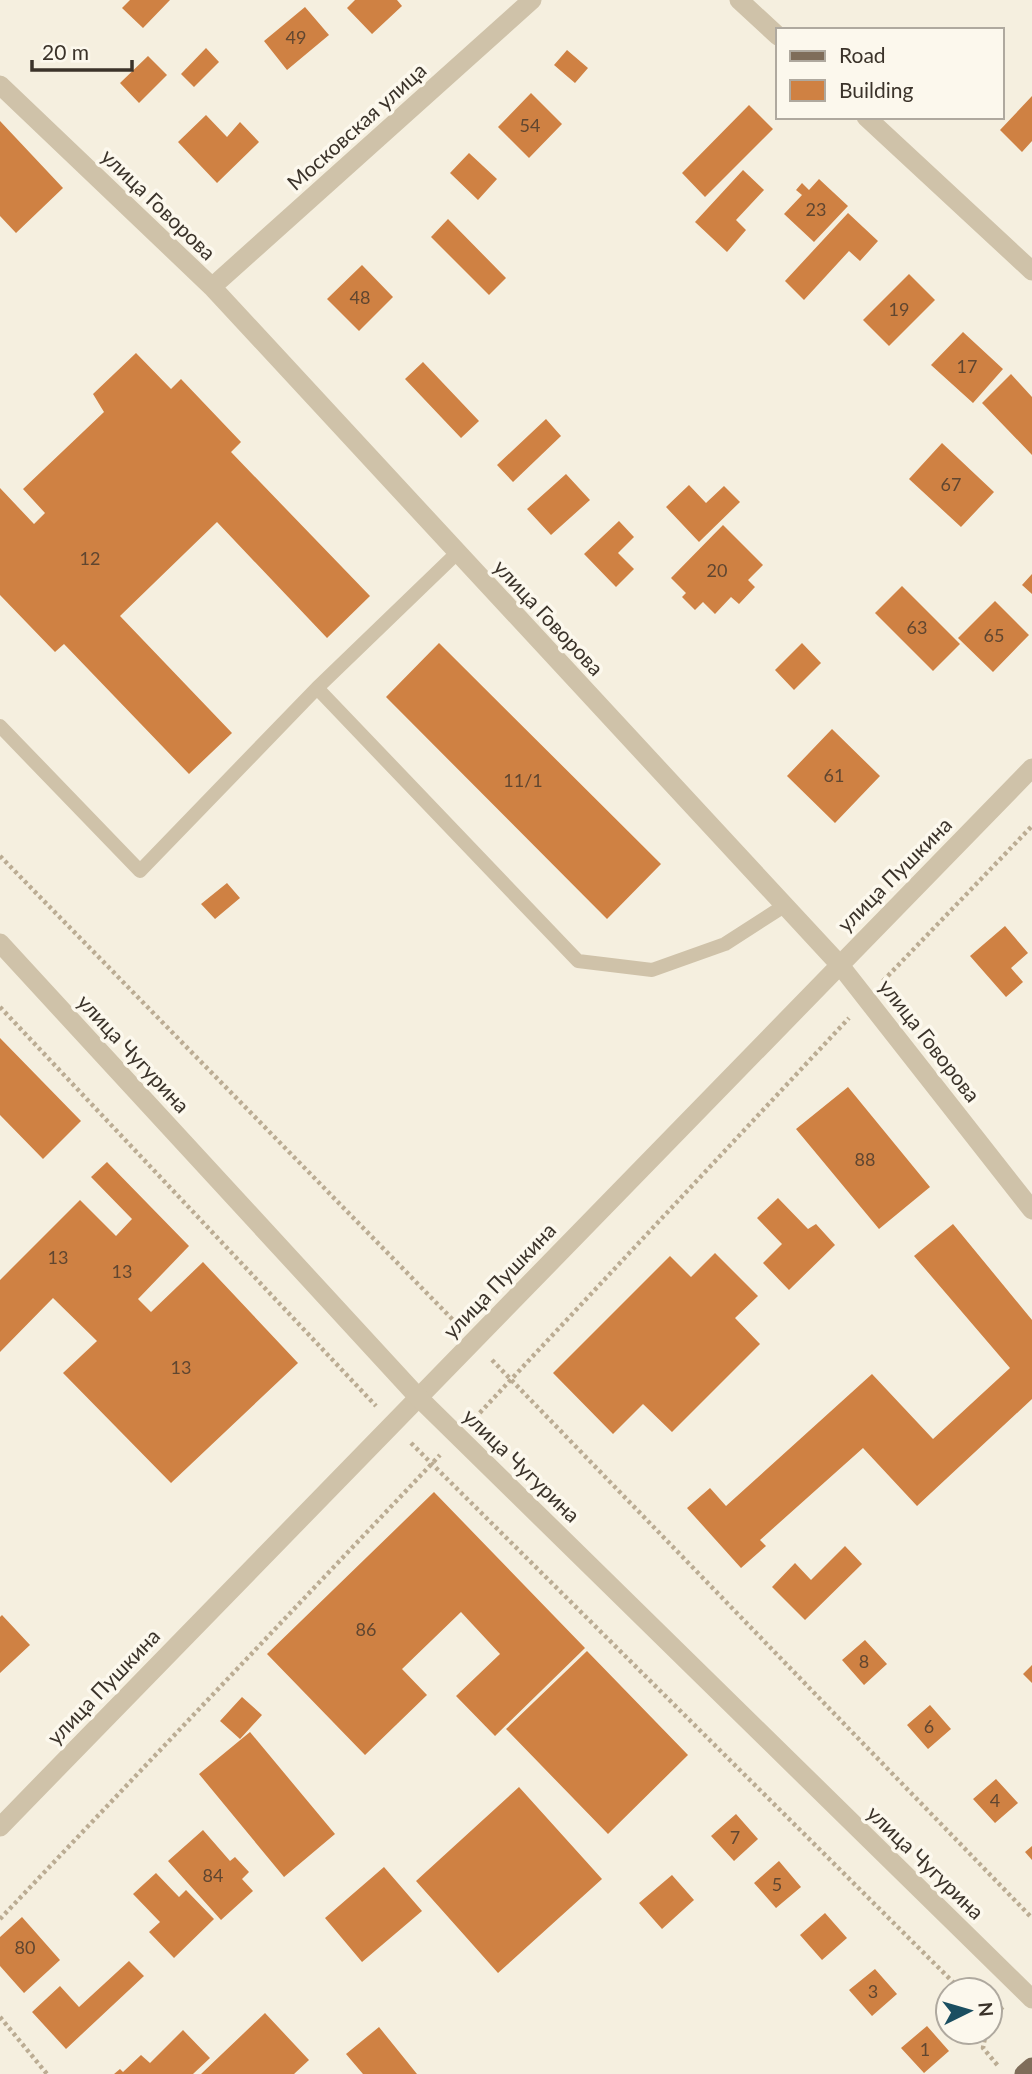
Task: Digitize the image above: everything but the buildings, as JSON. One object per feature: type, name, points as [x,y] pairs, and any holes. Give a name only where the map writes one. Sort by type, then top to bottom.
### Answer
[{"type":"main road","points":[[1024,2074],[1032,2067]]},
{"type":"street","name":"Московская улица","points":[[212,287],[532,0]]},
{"type":"street","points":[[739,0],[776,34]]},
{"type":"street","name":"улица Говорова","points":[[0,85],[212,287],[839,964],[1032,1210]]},
{"type":"street","points":[[868,119],[1032,271]]},
{"type":"street","name":"улица Пушкина","points":[[0,1827],[1032,768]]},
{"type":"street","name":"улица Чугурина","points":[[0,943],[418,1397],[1032,1999]]},
{"type":"lane","points":[[0,726],[140,872],[317,688],[457,553]]},
{"type":"lane","points":[[317,688],[578,961],[652,970],[725,944],[784,906]]},
{"type":"path","points":[[0,1919],[512,1380],[867,998],[1032,826]]},
{"type":"path","points":[[0,856],[1032,1918]]},
{"type":"path","points":[[0,1007],[431,1465],[947,1976]]},
{"type":"path","points":[[0,2017],[47,2074]]},
{"type":"path","points":[[983,2046],[1005,2074]]}]
